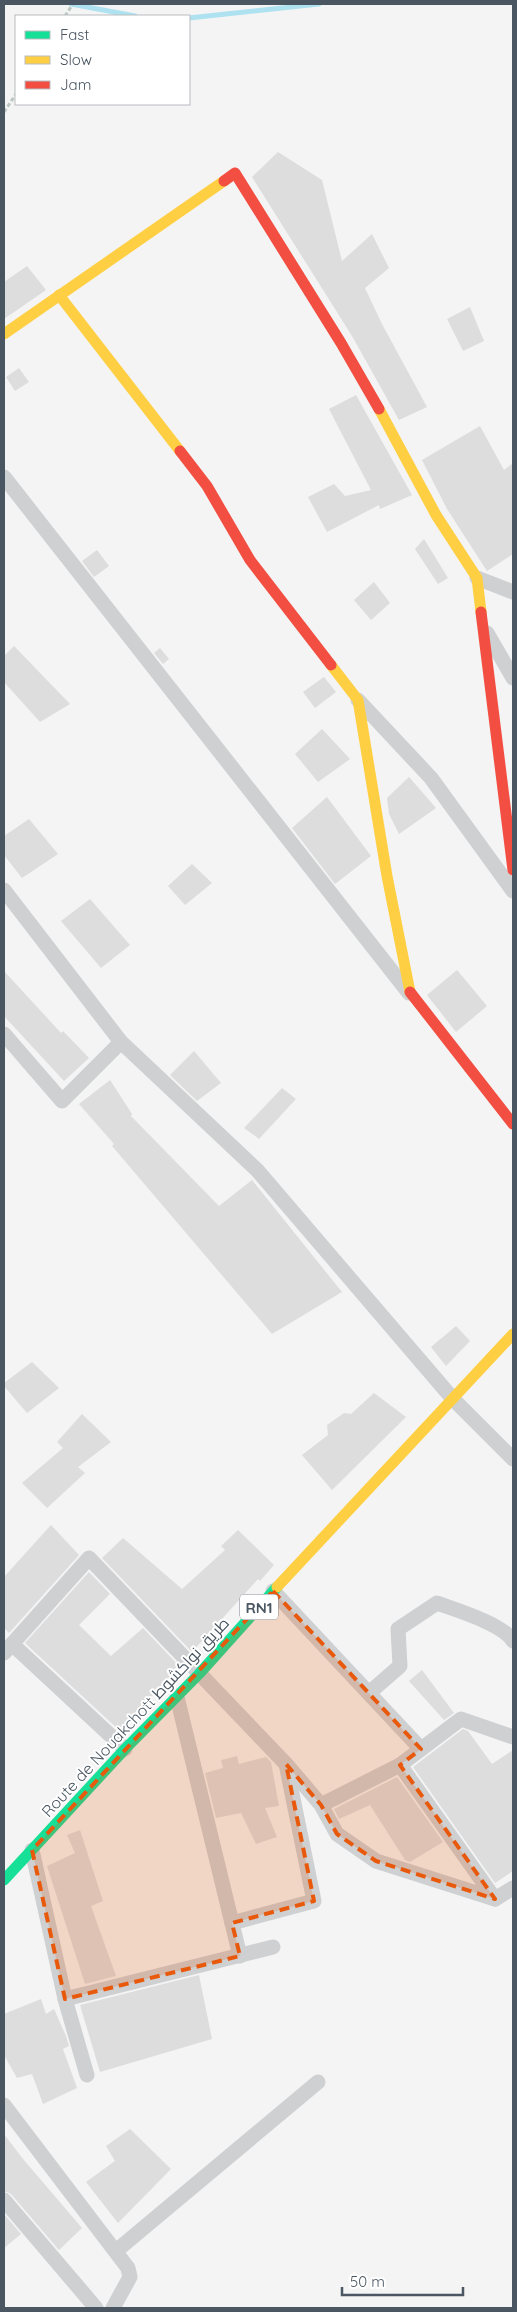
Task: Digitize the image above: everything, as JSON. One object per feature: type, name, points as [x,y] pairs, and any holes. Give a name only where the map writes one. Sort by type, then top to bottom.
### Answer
[{"type":"main road","points":[[4,334],[234,173],[341,343],[407,459],[436,515],[477,578],[481,623],[513,870]]},
{"type":"main road","points":[[59,295],[207,486],[250,560],[358,700],[387,876],[411,995],[513,1124]]},
{"type":"main road","name":"Route de Nouakchott طريق نواكشوط","points":[[4,1880],[125,1749],[199,1674],[273,1591],[513,1334]]},
{"type":"street","points":[[4,477],[411,995]]},
{"type":"street","points":[[477,578],[513,592]]},
{"type":"street","points":[[481,623],[513,678]]},
{"type":"street","points":[[358,700],[431,778],[513,891]]},
{"type":"street","points":[[4,890],[121,1042],[258,1170],[453,1399],[513,1459]]},
{"type":"street","points":[[4,1034],[62,1101],[121,1042]]},
{"type":"street","points":[[125,1749],[8,1649],[89,1558],[286,1764],[321,1805],[337,1834],[376,1861],[495,1899],[513,1888]]},
{"type":"street","points":[[273,1591],[421,1749]]},
{"type":"street","points":[[369,1694],[400,1666],[398,1629],[437,1603],[483,1620],[510,1637],[513,1641]]},
{"type":"street","points":[[177,1697],[240,1956]]},
{"type":"street","points":[[321,1805],[400,1765],[461,1719],[513,1736]]},
{"type":"street","points":[[232,1923],[314,1901],[286,1764]]},
{"type":"street","points":[[400,1765],[495,1899]]},
{"type":"street","points":[[32,1850],[65,1999],[87,2075]]},
{"type":"street","points":[[65,1999],[273,1947]]},
{"type":"street","points":[[116,2251],[318,2082]]},
{"type":"street","points":[[7,2114],[128,2268],[130,2277],[113,2308]]},
{"type":"street","points":[[4,2200],[96,2308]]},
{"type":"path","points":[[66,15],[73,4]]},
{"type":"path","points":[[4,112],[15,96]]},
{"type":"highlighted area","points":[[273,1591],[421,1749],[400,1765],[495,1899],[376,1861],[337,1834],[321,1805],[286,1764],[314,1901],[232,1923],[240,1956],[65,1999],[32,1850]]},
{"type":"building","points":[[278,152],[322,180],[342,261],[372,234],[389,268],[365,288],[382,324],[427,407],[399,420],[352,336],[252,177]]},
{"type":"building","points":[[27,266],[46,290],[4,319],[4,282]]},
{"type":"building","points":[[470,307],[484,341],[463,351],[447,319]]},
{"type":"building","points":[[19,368],[29,382],[15,391],[6,377]]},
{"type":"building","points":[[356,395],[412,495],[380,509],[379,505],[327,532],[308,497],[334,484],[345,496],[371,490],[329,409]]},
{"type":"building","points":[[480,426],[504,470],[513,463],[513,554],[487,571],[447,509],[422,460]]},
{"type":"building","points":[[424,539],[448,578],[438,584],[415,549]]},
{"type":"building","points":[[97,550],[109,566],[94,577],[82,561]]},
{"type":"building","points":[[374,582],[390,603],[371,620],[354,600]]},
{"type":"building","points":[[14,646],[70,704],[40,722],[4,682],[4,656]]},
{"type":"building","points":[[160,648],[169,659],[163,664],[154,653]]},
{"type":"building","points":[[324,677],[336,692],[315,708],[303,692]]},
{"type":"building","points":[[322,729],[350,759],[318,782],[295,754]]},
{"type":"building","points":[[409,777],[436,808],[399,834],[389,814],[387,798]]},
{"type":"building","points":[[327,797],[371,856],[335,884],[292,828]]},
{"type":"building","points":[[29,819],[58,854],[22,878],[4,855],[4,836]]},
{"type":"building","points":[[192,864],[212,883],[185,905],[168,886]]},
{"type":"building","points":[[90,899],[130,945],[101,968],[61,921]]},
{"type":"building","points":[[457,970],[487,1006],[456,1032],[427,995]]},
{"type":"building","points":[[4,971],[61,1033],[63,1031],[89,1058],[64,1081],[4,1016]]},
{"type":"building","points":[[194,1051],[221,1083],[197,1101],[170,1075]]},
{"type":"building","points":[[110,1080],[132,1114],[131,1116],[219,1206],[252,1180],[342,1292],[272,1334],[112,1146],[114,1144],[79,1104]]},
{"type":"building","points":[[282,1088],[296,1099],[259,1139],[244,1128]]},
{"type":"building","points":[[456,1326],[470,1341],[446,1366],[431,1347]]},
{"type":"building","points":[[32,1362],[59,1388],[27,1413],[4,1386],[4,1383]]},
{"type":"building","points":[[374,1393],[406,1417],[332,1490],[302,1455],[328,1435],[327,1425],[344,1413],[351,1414]]},
{"type":"building","points":[[82,1414],[111,1442],[78,1467],[85,1473],[47,1508],[22,1483],[63,1448],[57,1442]]},
{"type":"building","points":[[51,1525],[79,1555],[9,1633],[4,1628],[4,1577]]},
{"type":"building","points":[[238,1530],[274,1565],[260,1581],[258,1579],[192,1652],[102,1558],[123,1538],[182,1589],[225,1550],[221,1546]]},
{"type":"building","points":[[89,1572],[110,1594],[79,1625],[111,1656],[143,1628],[180,1667],[119,1730],[25,1643]]},
{"type":"building","points":[[422,1670],[454,1713],[444,1720],[409,1681]]},
{"type":"building","points":[[463,1729],[468,1731],[492,1764],[513,1750],[513,1871],[495,1883],[413,1767]]},
{"type":"building","points":[[237,1756],[239,1764],[266,1757],[271,1762],[279,1806],[265,1808],[277,1837],[256,1844],[241,1813],[216,1818],[205,1773],[223,1768],[221,1760]]},
{"type":"building","points":[[397,1777],[443,1842],[410,1862],[405,1860],[370,1805],[339,1819],[334,1809]]},
{"type":"building","points":[[80,1830],[103,1901],[91,1906],[116,1976],[85,1984],[47,1866],[75,1853],[67,1835]]},
{"type":"building","points":[[199,1975],[212,2039],[100,2072],[80,2005]]},
{"type":"building","points":[[41,1999],[46,2014],[54,2009],[66,2036],[69,2046],[63,2049],[77,2088],[43,2104],[32,2074],[17,2078],[4,2055],[4,2014]]},
{"type":"building","points":[[130,2129],[171,2169],[118,2223],[86,2182],[115,2161],[106,2146]]},
{"type":"building","points":[[4,2134],[82,2228],[59,2250],[11,2194],[4,2191]]},
{"type":"building","points":[[4,2214],[21,2234],[4,2248]]},
{"type":"waterway","points":[[71,4],[130,15]]},
{"type":"waterway","points":[[190,18],[319,4]]},
{"type":"traffic: fast","points":[[4,1880],[125,1749],[199,1674],[277,1587]]},
{"type":"traffic: slow","points":[[4,334],[224,181]]},
{"type":"traffic: slow","points":[[59,295],[180,451]]},
{"type":"traffic: slow","points":[[379,409],[436,515],[477,578],[481,612]]},
{"type":"traffic: slow","points":[[331,665],[358,700],[387,876],[410,992]]},
{"type":"traffic: slow","points":[[277,1587],[513,1334]]},
{"type":"traffic: jam","points":[[224,181],[235,173],[341,343],[379,409]]},
{"type":"traffic: jam","points":[[180,451],[207,486],[250,560],[331,665]]},
{"type":"traffic: jam","points":[[481,612],[513,870]]},
{"type":"traffic: jam","points":[[410,992],[513,1124]]}]
